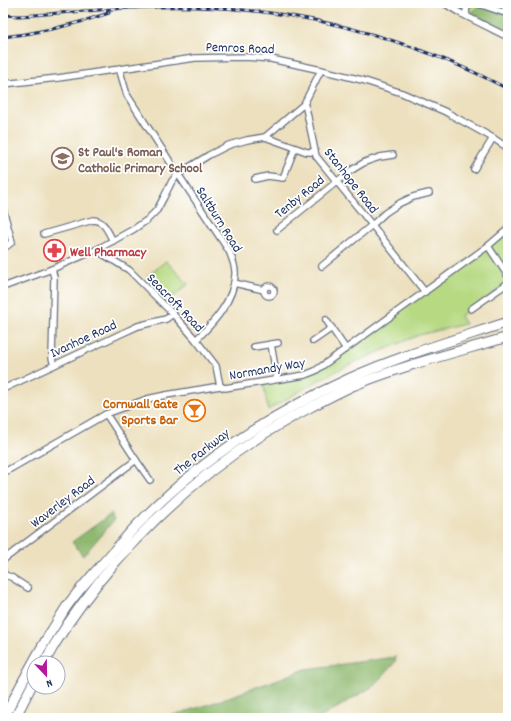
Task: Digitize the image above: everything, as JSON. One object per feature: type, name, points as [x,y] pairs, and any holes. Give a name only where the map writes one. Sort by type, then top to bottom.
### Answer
[{"type":"highway","name":"The Parkway","points":[[4,718],[35,658],[69,603],[141,521],[218,454],[258,426],[310,397],[347,380],[404,357],[508,322]]},
{"type":"highway","name":"The Parkway","points":[[49,655],[82,604],[111,567],[167,508],[221,463],[271,430],[329,397],[355,385],[413,364],[508,337]]},
{"type":"highway","points":[[15,718],[27,695]]},
{"type":"street","points":[[444,3],[508,37]]},
{"type":"street","points":[[468,16],[466,8],[472,3]]},
{"type":"street","points":[[476,3],[508,14]]},
{"type":"street","name":"Pemros Road","points":[[3,84],[58,78],[195,58],[246,57],[271,59],[362,80],[402,93],[446,112],[508,148]]},
{"type":"street","name":"Saltburn Road","points":[[119,68],[127,95],[229,251],[234,264],[236,274],[231,294],[216,319],[196,340]]},
{"type":"street","points":[[265,137],[304,104],[321,70]]},
{"type":"street","name":"Stanhope Road","points":[[304,104],[316,156],[425,292]]},
{"type":"street","points":[[3,287],[52,269],[96,250],[134,229],[147,220],[157,210],[172,181],[178,174],[229,145],[265,137],[307,152],[314,152]]},
{"type":"street","points":[[474,169],[493,138]]},
{"type":"street","points":[[255,179],[268,176],[283,178],[295,148]]},
{"type":"street","name":"Tenby Road","points":[[277,230],[350,171],[365,162],[380,157],[393,155]]},
{"type":"street","points":[[322,266],[400,203],[413,197],[429,193]]},
{"type":"street","points":[[3,210],[12,242],[3,248]]},
{"type":"street","points":[[47,235],[93,220],[99,220],[104,224],[113,241]]},
{"type":"street","name":"Normandy Way","points":[[3,473],[106,414],[147,399],[220,386],[225,388],[305,375],[315,371],[488,246],[508,229]]},
{"type":"street","points":[[488,246],[508,276]]},
{"type":"street","name":"Seacroft Road","points":[[96,250],[129,270],[173,314],[216,366],[220,386]]},
{"type":"street","points":[[52,269],[54,277],[52,358],[54,365]]},
{"type":"street","points":[[234,283],[264,290]]},
{"type":"street","points":[[471,309],[508,283]]},
{"type":"street","name":"Ivanhoe Road","points":[[3,389],[138,326],[166,320],[173,314]]},
{"type":"street","points":[[326,320],[346,349]]},
{"type":"street","points":[[313,341],[332,328]]},
{"type":"street","points":[[254,347],[278,342]]},
{"type":"street","points":[[271,344],[277,379]]},
{"type":"street","points":[[106,414],[150,480]]},
{"type":"street","name":"Waverley Road","points":[[3,560],[136,460]]},
{"type":"street","points":[[3,575],[11,577],[28,588]]},
{"type":"green space","points":[[444,3],[476,3],[484,6],[482,23]]},
{"type":"green space","points":[[480,7],[508,14],[508,37],[482,23],[483,19],[473,14],[473,11]]},
{"type":"green space","points":[[508,227],[508,283],[460,316],[465,324],[419,335],[353,363],[317,381],[268,410],[263,381],[315,371],[488,246]]},
{"type":"green space","points":[[166,261],[188,284],[170,300],[147,276]]},
{"type":"green space","points":[[111,514],[114,520],[83,556],[72,542]]},
{"type":"green space","points":[[396,657],[395,662],[375,685],[320,718],[163,718],[207,705],[306,669]]},
{"type":"railway","points":[[3,15],[19,16],[153,7],[238,9],[278,14],[357,30],[396,42],[472,71],[508,89]]},
{"type":"railway","points":[[3,37],[56,28],[109,13]]},
{"type":"place","name":"St Paul's Roman Catholic Primary School","points":[[62,159]]},
{"type":"place","name":"Well Pharmacy","points":[[55,251]]},
{"type":"place","name":"Cornwall Gate Sports Bar","points":[[194,411]]}]
